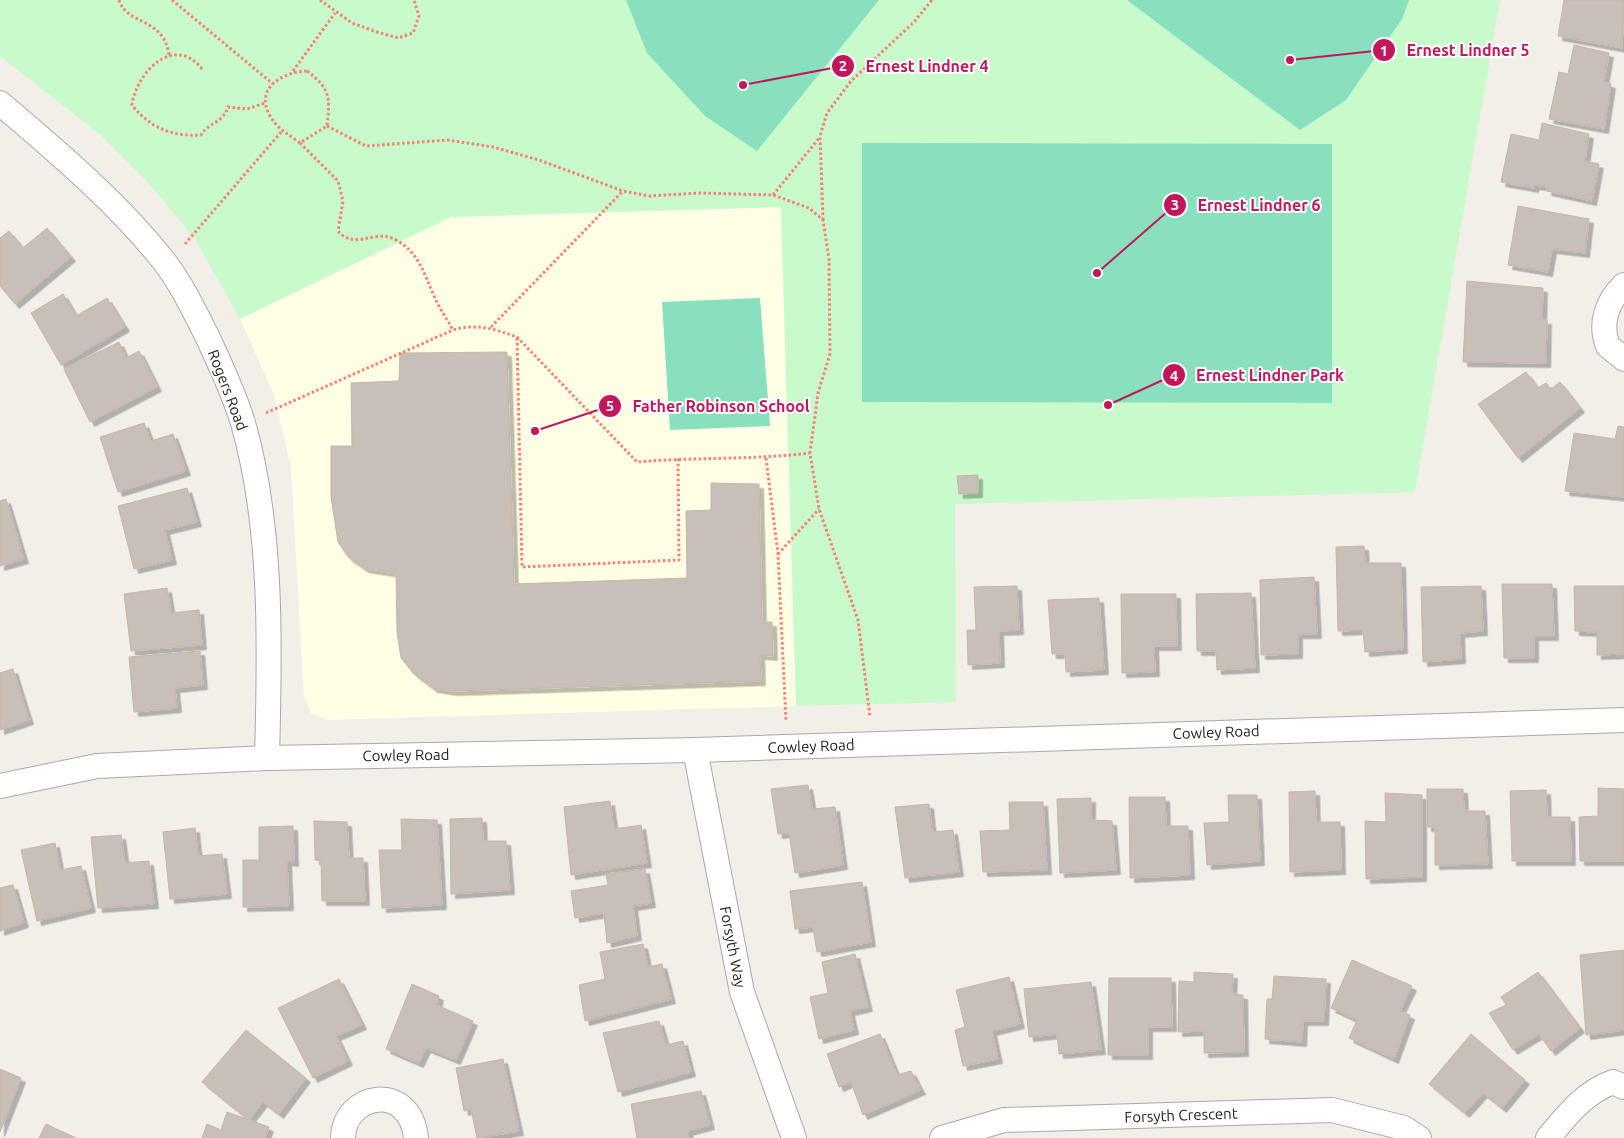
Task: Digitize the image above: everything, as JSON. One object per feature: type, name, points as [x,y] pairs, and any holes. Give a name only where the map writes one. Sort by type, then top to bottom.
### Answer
[{"type":"street","name":"Rogers Road","points":[[0,103],[86,176],[164,261],[194,310],[222,369],[243,422],[254,468],[266,572],[267,758]]},
{"type":"street","points":[[1624,285],[1610,303],[1604,324],[1608,346],[1624,359]]},
{"type":"street","name":"Cowley Road","points":[[0,786],[97,766],[267,758],[695,750],[1624,720]]},
{"type":"street","name":"Forsyth Way","points":[[695,750],[742,992],[794,1138]]},
{"type":"street","points":[[1548,1138],[1567,1116],[1596,1088],[1613,1082],[1624,1087]]},
{"type":"street","points":[[344,1138],[344,1125],[352,1113],[367,1102],[382,1099],[396,1101],[408,1113],[415,1127],[416,1138]]},
{"type":"street","name":"Forsyth Crescent","points":[[942,1138],[1004,1120],[1332,1110],[1404,1128],[1418,1138]]},
{"type":"path","points":[[119,0],[120,5],[132,17],[145,21],[161,35],[168,44],[169,55]]},
{"type":"path","points":[[172,0],[273,84]]},
{"type":"path","points":[[320,0],[352,23],[398,38],[412,32],[416,24],[419,16],[414,0]]},
{"type":"path","points":[[870,714],[858,620],[819,509],[810,453],[818,393],[830,354],[829,259],[823,220],[820,136],[827,113],[851,81],[914,22],[932,0]]},
{"type":"path","points":[[292,72],[336,13]]},
{"type":"path","points":[[202,69],[197,62],[185,57],[169,55],[157,61],[140,82],[134,94],[132,105],[141,116],[172,134],[201,134],[206,126],[218,122],[224,116],[228,107],[247,109],[265,103]]},
{"type":"path","points":[[327,126],[329,104],[327,89],[307,72],[292,72],[282,76],[273,84],[265,103],[269,115],[282,131],[300,143],[338,181],[344,201],[338,232],[343,238],[355,242],[374,236],[394,238],[413,252],[424,268],[434,296],[453,330]]},
{"type":"path","points":[[327,126],[366,146],[448,140],[493,147],[539,160],[623,191],[649,196],[701,192],[773,195],[809,208],[823,220]]},
{"type":"path","points":[[300,143],[327,126]]},
{"type":"path","points":[[185,244],[282,131]]},
{"type":"path","points":[[773,195],[820,136]]},
{"type":"path","points":[[491,327],[623,191]]},
{"type":"path","points":[[267,413],[453,330],[462,327],[491,327],[517,337],[637,462],[678,458],[766,458],[810,453]]},
{"type":"path","points":[[517,337],[522,567],[679,560],[678,458]]},
{"type":"path","points":[[766,458],[778,554],[788,747]]},
{"type":"path","points":[[778,554],[819,509]]},
{"type":"shaded area","points":[[781,207],[796,706],[327,720],[311,713],[304,697],[291,468],[274,395],[240,319],[451,217]]},
{"type":"green space","points":[[0,0],[1500,0],[1415,492],[955,504],[956,702],[796,706],[781,207],[451,217],[240,319],[195,239],[146,180],[102,136],[0,56]]},
{"type":"green space","points":[[626,0],[879,0],[757,151],[705,116],[647,53]]},
{"type":"green space","points":[[1127,0],[1409,0],[1402,19],[1346,100],[1300,130]]},
{"type":"green space","points":[[862,143],[1332,144],[1332,403],[862,402]]},
{"type":"green space","points":[[760,298],[770,426],[670,430],[662,302]]},
{"type":"building","points":[[1564,0],[1624,0],[1622,48],[1558,36]]},
{"type":"building","points":[[1574,45],[1609,53],[1604,82],[1611,84],[1604,129],[1549,119],[1559,72],[1568,74]]},
{"type":"building","points":[[1542,123],[1589,134],[1585,161],[1599,164],[1592,201],[1547,191],[1548,187],[1535,185],[1534,188],[1501,182],[1511,134],[1539,140]]},
{"type":"building","points":[[1518,206],[1589,219],[1585,253],[1552,249],[1548,272],[1508,265]]},
{"type":"building","points":[[47,228],[71,257],[15,304],[0,286],[0,238],[9,231],[23,248]]},
{"type":"building","points":[[1467,281],[1543,288],[1542,320],[1547,320],[1546,363],[1463,362]]},
{"type":"building","points":[[63,294],[76,316],[107,298],[125,327],[61,365],[31,313]]},
{"type":"building","points":[[119,342],[126,358],[139,351],[157,387],[90,422],[64,369]]},
{"type":"building","points":[[507,352],[514,584],[687,578],[686,511],[711,510],[711,483],[759,484],[762,622],[772,622],[773,656],[760,655],[761,681],[453,691],[433,688],[413,673],[401,658],[397,632],[396,573],[364,568],[348,557],[338,542],[331,497],[331,446],[352,446],[351,383],[399,381],[400,353]]},
{"type":"building","points":[[1526,372],[1538,388],[1546,383],[1551,389],[1560,382],[1580,408],[1518,458],[1478,404]]},
{"type":"building","points":[[144,423],[151,441],[173,434],[186,471],[118,492],[100,437]]},
{"type":"building","points":[[1618,426],[1624,427],[1624,497],[1565,491],[1574,433],[1615,439]]},
{"type":"building","points":[[978,475],[978,493],[959,494],[957,476]]},
{"type":"building","points":[[187,488],[197,522],[165,530],[172,560],[134,569],[118,506]]},
{"type":"building","points":[[6,499],[24,559],[0,566],[0,501]]},
{"type":"building","points":[[1364,546],[1365,563],[1401,563],[1403,649],[1365,652],[1363,630],[1338,631],[1336,547]]},
{"type":"building","points":[[1314,577],[1317,634],[1298,634],[1298,654],[1261,655],[1260,580]]},
{"type":"building","points":[[1502,584],[1552,584],[1554,636],[1534,636],[1534,658],[1504,658]]},
{"type":"building","points":[[1017,586],[1019,630],[999,631],[1000,663],[968,665],[967,630],[976,630],[974,587]]},
{"type":"building","points":[[1481,586],[1483,631],[1460,633],[1461,659],[1423,662],[1421,587]]},
{"type":"building","points":[[1574,586],[1624,586],[1624,654],[1597,655],[1597,632],[1575,631]]},
{"type":"building","points":[[167,588],[171,613],[199,610],[202,645],[131,651],[124,594]]},
{"type":"building","points":[[1251,593],[1255,668],[1217,670],[1216,651],[1197,651],[1196,594]]},
{"type":"building","points":[[1121,594],[1176,594],[1177,646],[1154,646],[1155,672],[1122,673]]},
{"type":"building","points":[[1099,598],[1104,670],[1066,672],[1065,654],[1052,654],[1048,600]]},
{"type":"building","points":[[200,651],[203,685],[175,688],[177,708],[134,712],[129,657]]},
{"type":"building","points":[[13,669],[29,720],[0,730],[0,673]]},
{"type":"building","points":[[808,785],[812,809],[835,807],[843,865],[795,873],[789,833],[778,834],[771,789]]},
{"type":"building","points":[[1598,788],[1624,789],[1624,861],[1580,861],[1579,817],[1598,816]]},
{"type":"building","points":[[1427,789],[1463,789],[1464,811],[1485,811],[1488,864],[1435,865],[1435,827],[1427,827]]},
{"type":"building","points":[[1546,790],[1547,817],[1570,817],[1571,861],[1512,861],[1510,791]]},
{"type":"building","points":[[1315,791],[1316,822],[1340,822],[1341,870],[1290,872],[1289,792]]},
{"type":"building","points":[[1385,793],[1422,795],[1422,877],[1366,879],[1365,821],[1386,822]]},
{"type":"building","points":[[1228,795],[1257,795],[1260,861],[1207,865],[1204,823],[1229,822]]},
{"type":"building","points":[[1129,797],[1165,797],[1166,826],[1188,826],[1190,875],[1130,878]]},
{"type":"building","points":[[1091,798],[1091,820],[1112,821],[1116,870],[1060,873],[1057,799]]},
{"type":"building","points":[[610,801],[614,829],[641,825],[647,863],[571,875],[564,807]]},
{"type":"building","points":[[1009,802],[1043,802],[1047,870],[983,872],[980,831],[1010,830]]},
{"type":"building","points":[[929,804],[932,832],[953,830],[959,872],[905,878],[895,807]]},
{"type":"building","points":[[482,818],[483,841],[506,841],[510,890],[451,894],[450,819]]},
{"type":"building","points":[[401,819],[437,820],[442,905],[382,908],[379,850],[402,850]]},
{"type":"building","points":[[314,821],[347,822],[349,858],[363,858],[365,901],[322,901],[321,861],[315,860]]},
{"type":"building","points":[[293,826],[294,862],[287,861],[289,906],[243,907],[243,860],[259,860],[259,827]]},
{"type":"building","points":[[195,828],[198,856],[222,854],[227,894],[170,899],[163,832]]},
{"type":"building","points":[[121,835],[125,863],[149,861],[154,904],[98,908],[91,837]]},
{"type":"building","points":[[55,843],[60,870],[81,866],[91,908],[37,921],[21,850]]},
{"type":"building","points":[[645,869],[651,903],[633,906],[637,936],[607,943],[604,913],[575,918],[571,891],[608,885],[606,874]]},
{"type":"building","points":[[862,882],[871,942],[817,952],[813,927],[795,929],[790,891]]},
{"type":"building","points":[[13,885],[24,923],[0,931],[0,888]]},
{"type":"building","points":[[643,944],[648,967],[662,964],[671,999],[585,1021],[579,985],[605,979],[600,952]]},
{"type":"building","points":[[1624,950],[1624,1030],[1586,1035],[1580,955]]},
{"type":"building","points":[[855,954],[868,1007],[850,1011],[854,1030],[819,1039],[810,997],[828,993],[822,962]]},
{"type":"building","points":[[1352,960],[1412,986],[1400,1011],[1410,1015],[1394,1059],[1349,1038],[1357,1020],[1331,1008]]},
{"type":"building","points":[[1194,972],[1233,974],[1232,994],[1243,995],[1244,1052],[1204,1053],[1204,1031],[1178,1032],[1179,981],[1194,982]]},
{"type":"building","points":[[1538,972],[1580,1028],[1551,1051],[1539,1034],[1513,1050],[1489,1013],[1506,1005],[1501,997]]},
{"type":"building","points":[[1274,976],[1326,979],[1324,1021],[1303,1021],[1302,1042],[1265,1039],[1267,999],[1272,999]]},
{"type":"building","points":[[1009,977],[1020,1024],[992,1031],[998,1059],[963,1066],[955,1030],[965,1027],[956,990]]},
{"type":"building","points":[[1109,978],[1171,978],[1172,1027],[1148,1027],[1148,1055],[1108,1055]]},
{"type":"building","points":[[339,979],[362,1025],[336,1036],[348,1061],[313,1078],[278,1008]]},
{"type":"building","points":[[1091,982],[1101,1050],[1059,1054],[1057,1034],[1029,1037],[1024,989]]},
{"type":"building","points":[[412,984],[439,996],[437,1005],[473,1021],[456,1060],[426,1048],[419,1063],[386,1049]]},
{"type":"building","points":[[659,1021],[666,1045],[683,1041],[691,1072],[618,1092],[603,1033]]},
{"type":"building","points":[[246,1030],[306,1078],[279,1114],[263,1102],[249,1120],[202,1082]]},
{"type":"building","points":[[880,1034],[897,1075],[911,1071],[921,1090],[863,1115],[851,1082],[839,1087],[827,1054]]},
{"type":"building","points":[[1471,1034],[1525,1080],[1502,1108],[1483,1093],[1465,1113],[1429,1084]]},
{"type":"building","points":[[503,1059],[519,1131],[477,1138],[471,1109],[464,1111],[456,1068]]},
{"type":"building","points":[[0,1069],[21,1078],[0,1132]]},
{"type":"building","points":[[701,1091],[710,1125],[688,1131],[689,1138],[637,1138],[631,1104]]},
{"type":"building","points":[[227,1112],[269,1127],[265,1138],[202,1138],[207,1124],[221,1130]]},
{"type":"building","points":[[46,1124],[76,1138],[39,1138]]},
{"type":"place","name":"Ernest Lindner 5","points":[[1290,60]]},
{"type":"place","name":"Ernest Lindner 4","points":[[743,85]]},
{"type":"place","name":"Ernest Lindner 6","points":[[1097,273]]},
{"type":"place","name":"Ernest Lindner Park","points":[[1108,405]]},
{"type":"place","name":"Father Robinson School","points":[[535,431]]}]
